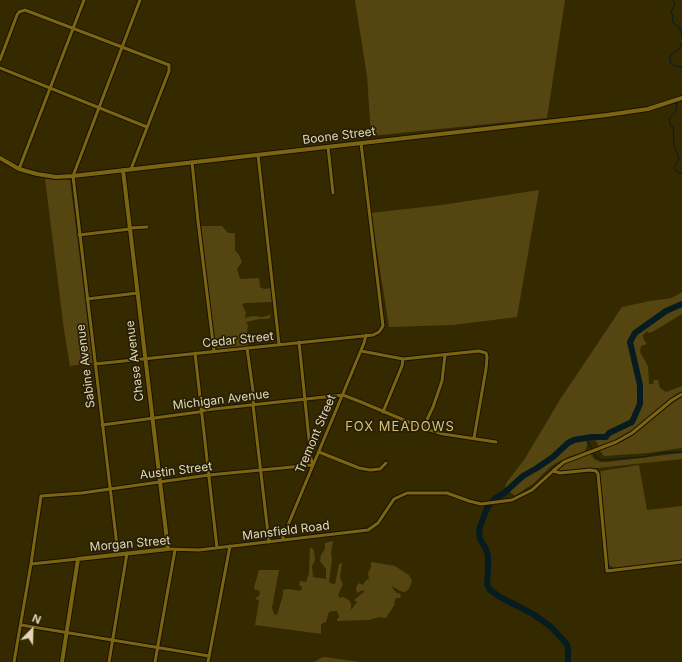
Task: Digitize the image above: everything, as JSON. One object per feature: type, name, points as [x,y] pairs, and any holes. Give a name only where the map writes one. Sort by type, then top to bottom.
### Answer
[{"type":"street","points":[[19,169],[84,0]]},
{"type":"street","points":[[73,176],[140,0]]},
{"type":"street","points":[[0,60],[19,12],[28,10],[169,65],[169,71],[131,169]]},
{"type":"street","points":[[0,68],[147,127]]},
{"type":"street","name":"Boone Street","points":[[0,158],[19,169],[47,176],[73,176],[636,112],[682,98]]},
{"type":"street","name":"Cedar Street","points":[[95,364],[376,334],[381,330],[382,323],[361,143]]},
{"type":"street","points":[[328,147],[333,193]]},
{"type":"street","points":[[258,155],[279,344]]},
{"type":"street","points":[[192,162],[214,351]]},
{"type":"street","name":"Chase Avenue","points":[[123,170],[168,549]]},
{"type":"street","name":"Sabine Avenue","points":[[73,176],[118,554]]},
{"type":"street","points":[[79,234],[147,226]]},
{"type":"street","points":[[87,299],[138,293]]},
{"type":"street","name":"Tremont Street","points":[[283,540],[361,351],[366,335]]},
{"type":"street","points":[[298,342],[311,459],[313,465]]},
{"type":"street","points":[[247,348],[254,398],[253,405],[269,542]]},
{"type":"street","points":[[361,351],[403,359],[479,351],[486,353],[487,358],[474,438]]},
{"type":"street","points":[[195,353],[217,548]]},
{"type":"street","points":[[423,428],[433,407],[442,381],[445,355]]},
{"type":"street","points":[[383,412],[402,366],[403,359]]},
{"type":"street","points":[[553,471],[568,460],[616,442],[632,433],[668,403],[682,394]]},
{"type":"street","points":[[343,395],[423,428],[442,434],[496,442]]},
{"type":"street","name":"Michigan Avenue","points":[[102,425],[202,411],[343,395]]},
{"type":"street","points":[[319,452],[359,468],[370,470],[380,470],[386,463]]},
{"type":"street","name":"Austin Street","points":[[31,564],[41,496],[82,493],[209,475],[313,465]]},
{"type":"street","points":[[553,471],[560,473],[590,470],[596,471],[598,474],[607,571],[682,562]]},
{"type":"street","name":"Mansfield Road","points":[[208,662],[230,546],[370,530],[378,524],[390,504],[397,497],[411,492],[444,493],[485,504],[508,501],[528,493],[553,471]]},
{"type":"street","name":"Morgan Street","points":[[31,564],[168,549],[199,550],[230,546]]},
{"type":"street","points":[[155,662],[175,550]]},
{"type":"street","points":[[109,662],[127,553]]},
{"type":"street","points":[[62,662],[78,559]]},
{"type":"street","points":[[14,662],[31,564]]},
{"type":"street","points":[[21,625],[209,656]]},
{"type":"shaded area","points":[[355,0],[565,0],[547,118],[371,136],[367,76]]},
{"type":"shaded area","points":[[45,179],[70,180],[93,363],[70,366]]},
{"type":"shaded area","points":[[539,190],[517,317],[453,325],[389,327],[371,213],[442,205]]},
{"type":"shaded area","points":[[201,226],[222,226],[228,233],[235,233],[235,250],[242,262],[237,269],[240,279],[259,278],[260,287],[264,289],[271,288],[272,302],[245,303],[242,305],[246,312],[245,318],[270,315],[271,317],[246,322],[248,325],[247,331],[249,336],[248,346],[219,350],[215,347]]},
{"type":"shaded area","points":[[682,292],[682,314],[654,331],[649,333],[647,331],[643,335],[643,338],[647,344],[641,346],[640,352],[648,366],[649,384],[653,384],[654,380],[658,380],[660,388],[666,392],[682,386],[682,392],[677,394],[630,433],[599,447],[595,439],[586,440],[587,446],[585,451],[556,463],[534,483],[515,496],[510,492],[505,487],[507,482],[524,460],[561,398],[622,307],[672,298]]},
{"type":"shaded area","points":[[682,396],[682,448],[648,453],[604,456],[600,451],[619,443],[636,433]]},
{"type":"shaded area","points":[[590,453],[595,460],[601,462],[682,453],[682,459],[598,468],[558,470],[559,467]]},
{"type":"shaded area","points":[[639,465],[647,510],[682,506],[682,561],[616,569],[609,565],[608,561],[600,472]]},
{"type":"shaded area","points":[[333,541],[329,582],[335,584],[339,564],[342,563],[340,578],[343,584],[338,595],[340,598],[344,597],[350,601],[351,609],[357,602],[354,600],[364,592],[363,590],[357,593],[356,587],[359,583],[363,585],[366,580],[369,579],[368,573],[371,567],[371,562],[395,566],[409,575],[412,581],[409,589],[405,592],[392,586],[397,593],[401,594],[400,598],[396,598],[394,602],[395,604],[386,618],[379,617],[369,620],[337,621],[339,617],[337,611],[329,612],[326,622],[321,624],[321,634],[255,625],[259,601],[255,598],[260,594],[259,590],[255,590],[254,587],[259,570],[279,570],[272,608],[274,614],[277,615],[283,590],[287,589],[301,591],[302,587],[299,585],[300,581],[306,582],[309,574],[310,547],[314,551],[315,560],[312,566],[313,577],[326,579],[326,569],[320,561],[321,555],[325,549],[325,543]]},
{"type":"shaded area","points":[[325,657],[360,662],[314,662]]},
{"type":"waterway","points":[[673,0],[675,3],[671,13],[673,16],[672,22],[678,26],[682,36]]},
{"type":"waterway","points":[[682,43],[679,49],[670,56],[671,64],[682,67]]},
{"type":"waterway","points":[[676,99],[682,96]]},
{"type":"waterway","points":[[677,102],[676,111],[669,119],[671,126],[673,126],[674,146],[679,158],[674,167],[676,171],[682,173]]},
{"type":"waterway","points":[[568,662],[567,644],[550,626],[533,614],[500,597],[490,590],[487,584],[488,556],[480,539],[480,527],[487,508],[495,498],[503,494],[523,476],[553,457],[568,443],[574,440],[591,437],[606,437],[609,433],[632,422],[640,404],[640,385],[630,342],[635,333],[666,311],[682,304]]},
{"type":"waterway","points":[[586,438],[596,457],[602,460],[682,452]]},
{"type":"district","name":"FOX MEADOWS","points":[[400,427]]}]
